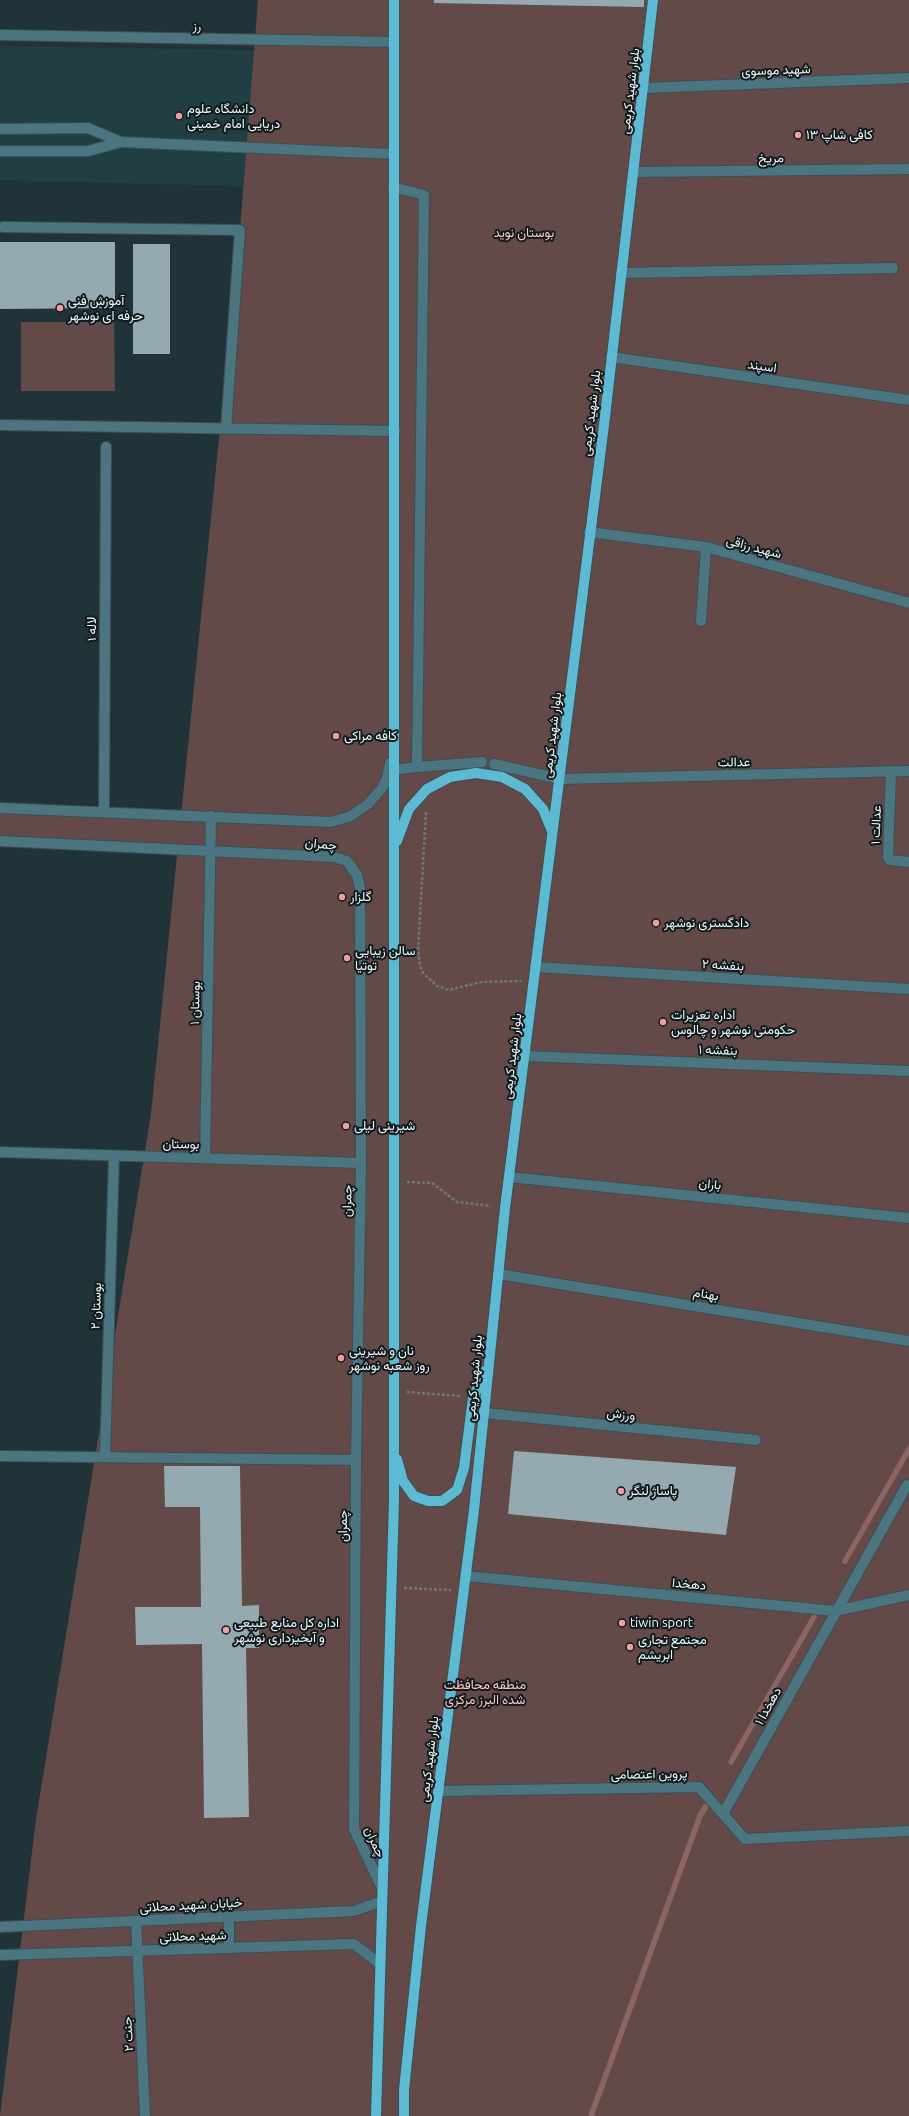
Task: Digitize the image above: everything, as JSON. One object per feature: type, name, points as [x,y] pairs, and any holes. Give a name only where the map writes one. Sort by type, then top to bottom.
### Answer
[{"type":"main road","points":[[376,2116],[391,1587],[393,1448],[394,1182],[392,751],[395,432],[393,187],[394,0]]},
{"type":"main road","name":"بلوار شهید کریمی","points":[[404,2116],[404,2090],[474,1510],[505,1208],[526,1056],[535,967],[560,779],[644,88],[653,0]]},
{"type":"main road","points":[[393,859],[399,832],[410,808],[428,789],[450,777],[476,773],[502,777],[525,790],[539,804],[543,809],[552,832]]},
{"type":"main road","points":[[393,1448],[403,1481],[414,1496],[428,1501],[442,1501],[457,1490],[464,1468],[473,1398],[488,1363]]},
{"type":"street","name":"رز","points":[[0,35],[393,42]]},
{"type":"street","name":"شهید موسوی","points":[[644,88],[909,78]]},
{"type":"street","points":[[0,129],[88,128],[121,142]]},
{"type":"street","points":[[0,151],[88,151],[121,142],[393,154]]},
{"type":"street","name":"مریخ","points":[[633,172],[909,169]]},
{"type":"street","points":[[393,187],[424,195],[417,767]]},
{"type":"street","points":[[2,228],[240,230],[226,429]]},
{"type":"street","points":[[621,274],[893,268]]},
{"type":"street","name":"اسپند","points":[[611,357],[909,400]]},
{"type":"street","points":[[0,425],[395,432]]},
{"type":"street","name":"لاله ۱","points":[[104,812],[106,447]]},
{"type":"street","name":"شهید رزاقی","points":[[589,532],[706,547],[909,603]]},
{"type":"street","points":[[701,621],[706,547]]},
{"type":"street","name":"چمران","points":[[0,808],[327,822],[343,819],[359,812],[368,804],[382,788],[386,778],[392,751]]},
{"type":"street","points":[[393,770],[482,762]]},
{"type":"street","name":"عدالت","points":[[494,764],[560,779],[909,771]]},
{"type":"street","name":"عدالت ۱","points":[[892,771],[888,857],[890,860],[909,862]]},
{"type":"street","name":"بوستان ۱","points":[[205,1158],[212,816]]},
{"type":"street","name":"چمران","points":[[0,841],[211,849],[334,857],[347,861],[355,870],[360,887],[361,1163],[356,1460],[354,1829],[382,1888]]},
{"type":"street","name":"بنفشه ۲","points":[[535,967],[909,989]]},
{"type":"street","name":"بنفشه ۱","points":[[526,1056],[909,1071]]},
{"type":"street","name":"بوستان","points":[[0,1152],[361,1163]]},
{"type":"street","name":"بوستان ۲","points":[[104,1457],[114,1156]]},
{"type":"street","name":"باران","points":[[509,1177],[909,1218]]},
{"type":"street","name":"بهنام","points":[[498,1274],[909,1341]]},
{"type":"street","name":"ورزش","points":[[484,1413],[756,1440]]},
{"type":"street","points":[[0,1456],[356,1460]]},
{"type":"street","name":"دهخدا ۱","points":[[722,1814],[907,1485]]},
{"type":"street","name":"دهخدا","points":[[465,1576],[836,1611],[909,1596]]},
{"type":"street","name":"پروین اعتصامی","points":[[439,1791],[699,1787],[745,1839],[909,1831]]},
{"type":"street","name":"خیابان شهید محلاتی","points":[[0,1928],[354,1911],[382,1901]]},
{"type":"street","points":[[229,1917],[229,1948]]},
{"type":"street","name":"جنت ۲","points":[[136,1921],[145,2116]]},
{"type":"street","name":"شهید محلاتی","points":[[0,1955],[354,1944],[380,1964]]},
{"type":"path","points":[[428,789],[418,950],[420,965],[423,973],[436,986],[449,990],[482,982],[503,980],[534,982]]},
{"type":"path","points":[[394,1182],[432,1183],[457,1202],[505,1208]]},
{"type":"path","points":[[393,1390],[473,1398]]},
{"type":"path","points":[[391,1587],[456,1591]]},
{"type":"shaded area","name":"دانشگاه علوم دریایی امام خمینی","points":[[0,46],[358,52],[357,189],[0,180]]},
{"type":"green space","name":"منطقه محافظت شده البرز مرکزی","points":[[258,0],[909,0],[909,2116],[0,2116],[36,1819],[151,1114],[178,845],[0,839],[0,809],[181,816],[240,230]]},
{"type":"green space","points":[[21,322],[114,322],[115,391],[21,391]]},
{"type":"building","points":[[434,0],[644,0],[644,7],[434,3]]},
{"type":"building","points":[[0,242],[115,242],[115,308],[0,309]]},
{"type":"building","points":[[133,244],[170,244],[170,354],[133,354]]},
{"type":"building","name":"پاساژ لنگر","points":[[514,1451],[736,1467],[726,1535],[508,1514]]},
{"type":"building","points":[[164,1466],[240,1466],[242,1606],[259,1605],[259,1648],[246,1648],[249,1817],[204,1818],[202,1644],[136,1645],[135,1607],[201,1607],[200,1507],[165,1507]]},
{"type":"waterway","points":[[845,1561],[909,1449]]},
{"type":"waterway","points":[[731,1762],[814,1617]]},
{"type":"waterway","points":[[591,2116],[700,1816],[706,1806]]},
{"type":"place","name":"دانشگاه علوم دریایی امام خمینی","points":[[179,116]]},
{"type":"place","name":"کافی شاپ ۱۳","points":[[798,135]]},
{"type":"place","name":"آموزش فنی حرفه ای نوشهر","points":[[60,308]]},
{"type":"place","name":"کافه مراکی","points":[[336,736]]},
{"type":"place","name":"گلزار","points":[[342,897]]},
{"type":"place","name":"دادگستری نوشهر","points":[[656,923]]},
{"type":"place","name":"سالن زیبایی توتیا","points":[[347,958]]},
{"type":"place","name":"اداره تعزیرات حکومتی نوشهر و چالوس","points":[[663,1022]]},
{"type":"place","name":"شیرینی لیلی","points":[[346,1126]]},
{"type":"place","name":"نان و شیرینی روز شعبه نوشهر","points":[[341,1358]]},
{"type":"place","name":"پاساژ لنگر","points":[[621,1491]]},
{"type":"place","name":"tiwin sport","points":[[622,1623]]},
{"type":"place","name":"اداره كل منابع طبيعی و آبخيزداری نوشهر","points":[[226,1630]]},
{"type":"place","name":"مجتمع تجاری ابریشم","points":[[630,1647]]},
{"type":"park label","name":"بوستان نوید","points":[[524,233]]}]
